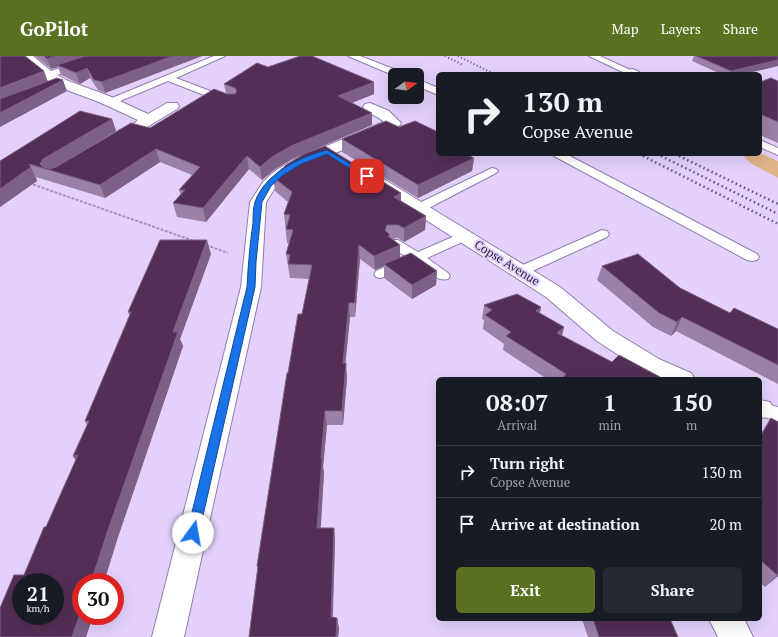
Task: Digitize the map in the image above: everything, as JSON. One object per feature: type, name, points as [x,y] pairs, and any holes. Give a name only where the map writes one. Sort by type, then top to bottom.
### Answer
[{"type":"street","points":[[26,56],[48,75],[61,83],[110,102],[150,120]]},
{"type":"street","points":[[47,88],[61,83]]},
{"type":"street","points":[[123,136],[172,106]]},
{"type":"street","points":[[168,637],[251,287],[258,202],[269,185],[289,168],[394,124],[384,114],[370,107]]},
{"type":"street","name":"Copse Avenue","points":[[327,151],[553,292],[605,336],[651,365],[678,377]]},
{"type":"street","points":[[726,621],[736,637]]},
{"type":"lane","points":[[48,75],[105,56]]},
{"type":"lane","points":[[110,102],[222,56]]},
{"type":"lane","points":[[352,56],[388,70]]},
{"type":"lane","points":[[593,56],[629,72]]},
{"type":"lane","points":[[168,78],[233,103]]},
{"type":"lane","points":[[424,85],[436,91]]},
{"type":"lane","points":[[762,144],[778,152]]},
{"type":"lane","points":[[562,156],[752,257]]},
{"type":"lane","points":[[420,208],[492,171]]},
{"type":"lane","points":[[521,271],[602,234]]},
{"type":"lane","points":[[381,274],[464,236]]},
{"type":"lane","points":[[393,243],[417,257],[444,276]]},
{"type":"path","points":[[28,183],[252,262]]},
{"type":"shaded area","points":[[762,154],[778,161],[778,178],[752,164],[744,157],[762,156]]},
{"type":"building","points":[[0,56],[25,56],[44,71],[0,88]]},
{"type":"building","points":[[44,56],[57,56],[47,59]]},
{"type":"building","points":[[85,56],[173,56],[102,82],[94,80],[87,68],[76,73],[57,65]]},
{"type":"building","points":[[300,56],[312,56],[374,82],[338,96],[372,113],[291,146],[272,157],[260,167],[247,156],[203,208],[173,203],[185,190],[179,190],[200,167],[156,149],[100,185],[29,164],[31,167],[0,189],[0,161],[80,111],[112,119],[43,159],[40,164],[43,167],[50,169],[56,167],[131,123],[150,128],[214,89],[227,94],[235,94],[237,91],[235,88],[224,84],[257,63],[268,67]]},
{"type":"building","points":[[696,56],[778,56],[778,60],[731,71]]},
{"type":"building","points":[[57,78],[63,80],[0,113],[0,99]]},
{"type":"building","points":[[771,78],[778,81],[778,122],[762,115],[762,81]]},
{"type":"building","points":[[386,121],[399,127],[415,121],[436,131],[436,156],[470,156],[474,158],[418,185],[342,139]]},
{"type":"building","points":[[325,146],[401,193],[394,197],[426,216],[404,228],[398,225],[387,225],[385,230],[390,235],[388,236],[400,245],[374,256],[359,245],[355,303],[349,303],[343,363],[346,363],[342,411],[325,411],[321,459],[317,528],[334,528],[331,617],[337,618],[336,637],[249,637],[257,566],[287,373],[298,314],[302,314],[312,265],[288,264],[290,255],[286,254],[293,230],[286,229],[290,215],[284,214],[292,192],[273,177],[286,165],[304,154]]},
{"type":"building","points":[[160,240],[207,240],[173,332],[178,332],[94,573],[72,573],[72,625],[76,625],[72,637],[0,637],[0,608],[12,580],[12,625],[64,625],[64,573],[25,573],[44,527],[46,527],[78,455],[73,456],[89,421],[85,421],[131,312],[128,312]]},
{"type":"building","points":[[411,253],[437,271],[412,285],[384,264]]},
{"type":"building","points":[[638,254],[680,288],[730,313],[734,308],[778,329],[778,365],[682,317],[677,322],[659,313],[602,266]]},
{"type":"building","points":[[517,294],[541,307],[536,311],[564,327],[557,333],[612,362],[619,355],[660,377],[564,377],[566,374],[506,336],[511,332],[485,315],[492,310],[484,305]]},
{"type":"building","points":[[771,418],[778,422],[777,575],[762,562],[762,434]]},
{"type":"building","points":[[594,621],[671,621],[678,637],[599,637]]},
{"type":"railway","points":[[445,56],[463,65]]},
{"type":"railway","points":[[458,56],[490,72]]},
{"type":"railway","points":[[643,156],[778,224]]},
{"type":"railway","points":[[661,156],[778,214]]},
{"type":"railway","points":[[679,156],[778,204]]},
{"type":"route","points":[[193,533],[251,287],[258,202],[269,185],[289,168],[327,151],[367,176]]}]
